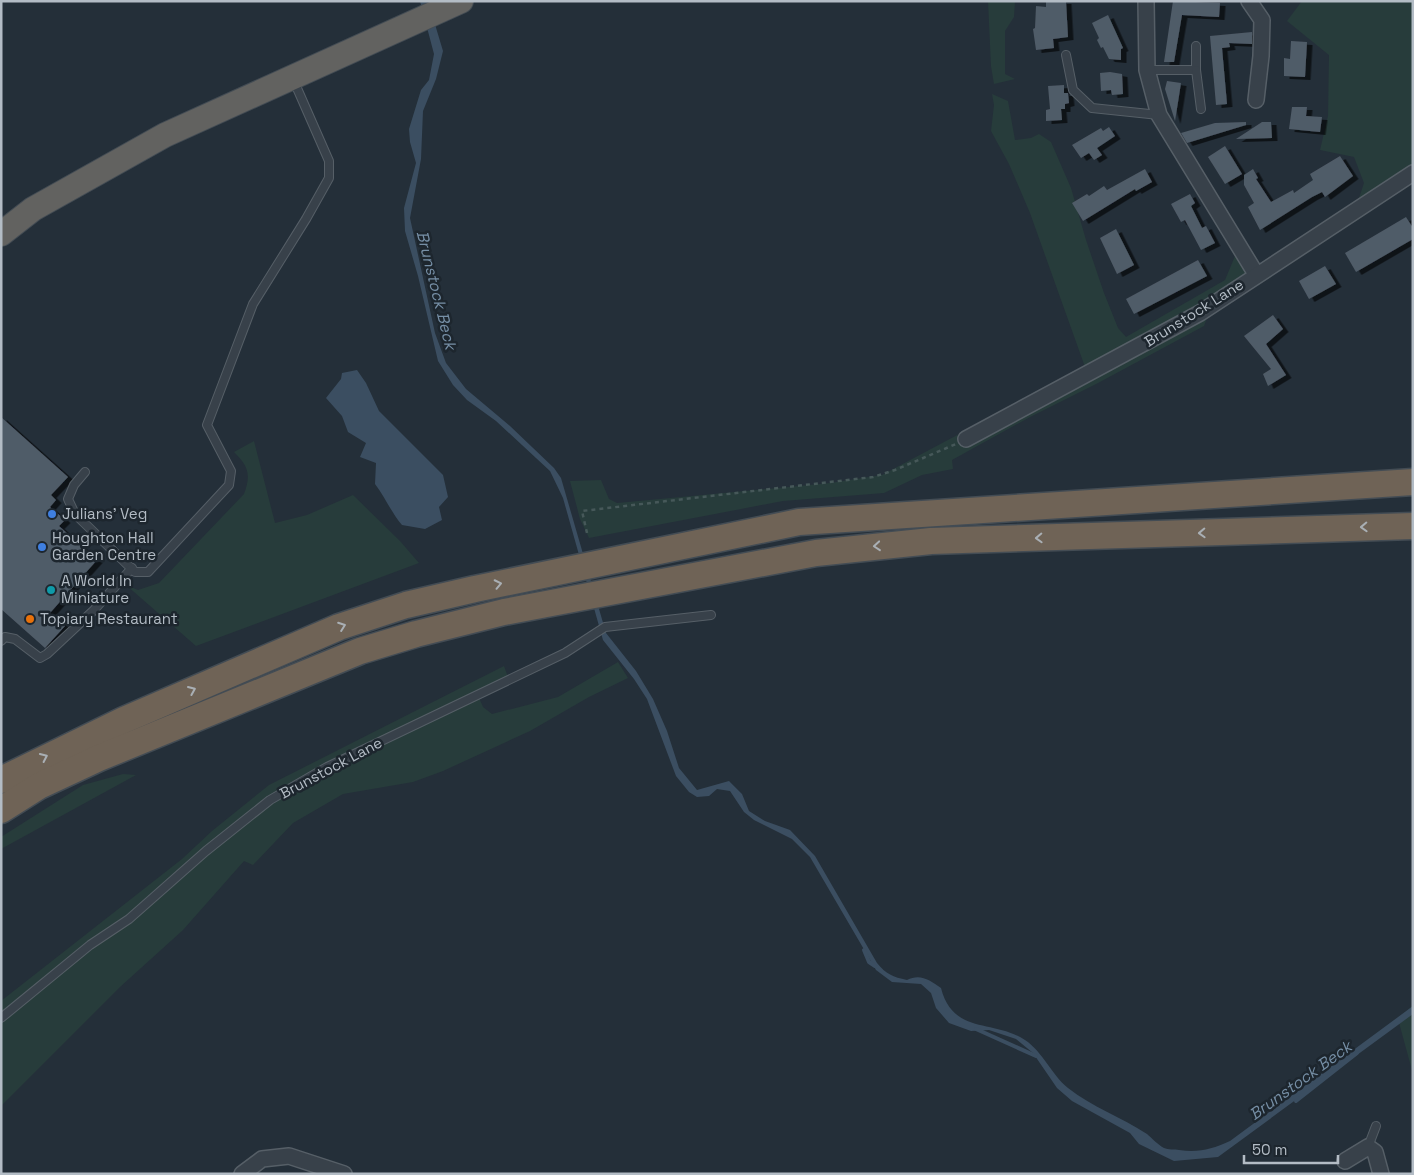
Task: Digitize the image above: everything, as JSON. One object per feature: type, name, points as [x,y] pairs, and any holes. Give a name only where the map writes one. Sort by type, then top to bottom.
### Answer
[{"type":"highway","points":[[1,234],[33,209],[165,135],[456,4]]},
{"type":"highway","points":[[1,780],[124,720],[339,627],[406,605],[474,589],[799,522],[1413,482]]},
{"type":"highway","points":[[1,810],[39,786],[99,758],[360,651],[416,634],[504,612],[816,553],[878,546],[941,541],[1413,526]]},
{"type":"street","points":[[1146,1],[1147,70],[1159,115],[1256,274]]},
{"type":"street","points":[[1249,1],[1262,20],[1261,56],[1256,100]]},
{"type":"street","name":"Brunstock Lane","points":[[966,439],[1200,313],[1256,274],[1413,173]]},
{"type":"street","points":[[1345,1161],[1368,1147],[1375,1152],[1381,1174]]},
{"type":"street","points":[[242,1174],[262,1159],[290,1156],[344,1174]]},
{"type":"lane","points":[[1196,46],[1196,70],[1200,109]]},
{"type":"lane","points":[[1066,55],[1073,90],[1092,108],[1159,115]]},
{"type":"lane","points":[[1147,70],[1196,70]]},
{"type":"lane","points":[[85,472],[74,486],[68,499],[74,514],[135,572],[148,572],[230,485],[231,471],[207,425],[253,304],[306,219],[328,178],[329,161],[293,77]]},
{"type":"lane","points":[[1,641],[5,637],[15,639],[40,658],[47,654],[93,611],[132,568]]},
{"type":"lane","name":"Brunstock Lane","points":[[1,1018],[90,945],[129,919],[206,852],[270,800],[327,767],[565,653],[605,627],[711,615]]},
{"type":"lane","points":[[1368,1147],[1376,1126]]},
{"type":"path","points":[[587,533],[582,511],[873,477],[895,470],[966,439]]},
{"type":"green space","points":[[988,1],[1015,1],[1014,17],[1005,31],[1005,74],[1015,79],[994,84],[991,66]]},
{"type":"green space","points":[[1302,1],[1413,1],[1413,178],[1358,201],[1364,183],[1354,157],[1320,150],[1328,116],[1329,55],[1287,21]]},
{"type":"green space","points":[[992,94],[1008,101],[1015,140],[1031,138],[1039,134],[1051,142],[1071,188],[1104,293],[1118,328],[1126,337],[1225,280],[1235,256],[1237,256],[1247,272],[1244,287],[1208,315],[1204,326],[952,460],[953,469],[922,475],[884,493],[783,501],[589,538],[580,519],[570,481],[601,480],[609,499],[617,503],[830,483],[882,475],[1085,367],[1030,213],[1009,164],[991,131],[994,105]]},
{"type":"green space","points":[[254,441],[275,523],[307,515],[353,495],[400,541],[419,563],[196,646],[126,585],[138,590],[159,583],[244,494],[248,482],[246,467],[234,452]]},
{"type":"green space","points":[[618,662],[628,678],[589,697],[530,731],[443,771],[413,782],[343,794],[293,823],[253,865],[244,861],[183,930],[120,987],[1,1106],[1,1001],[182,859],[212,831],[269,785],[504,666],[509,680],[477,693],[483,707],[492,714],[558,697]]},
{"type":"green space","points":[[123,774],[136,775],[1,849],[1,837],[83,785]]},
{"type":"green space","points":[[1413,1005],[1413,1074],[1398,1019]]},
{"type":"water","name":"Brunstock Beck","points":[[420,1],[428,1],[443,51],[436,79],[423,111],[421,159],[410,218],[435,333],[446,363],[466,389],[510,426],[554,468],[561,478],[606,633],[636,671],[653,699],[667,731],[679,768],[697,790],[729,781],[742,794],[749,811],[765,821],[790,830],[815,856],[877,963],[884,970],[894,976],[907,980],[921,977],[929,980],[941,988],[947,1003],[964,1020],[1013,1034],[1025,1040],[1037,1051],[1062,1082],[1077,1095],[1147,1134],[1166,1149],[1199,1151],[1230,1141],[1413,1006],[1413,1014],[1218,1157],[1174,1161],[1139,1144],[1130,1133],[1072,1101],[1057,1088],[1033,1053],[1016,1039],[989,1030],[971,1031],[949,1023],[936,1008],[931,993],[921,984],[892,982],[876,970],[810,857],[792,839],[754,820],[744,812],[730,791],[717,789],[709,796],[697,797],[689,792],[676,776],[647,699],[634,679],[603,640],[563,498],[550,471],[496,421],[467,400],[453,385],[438,361],[418,276],[405,231],[404,208],[416,163],[410,142],[409,129],[421,90],[429,80],[434,54]]},
{"type":"water","points":[[357,370],[366,383],[379,411],[443,475],[448,497],[439,507],[442,520],[425,529],[402,525],[398,520],[375,484],[376,463],[360,457],[366,443],[348,432],[342,416],[326,398],[341,379],[342,373]]},
{"type":"building","points":[[1046,1],[1066,1],[1068,37],[1053,39],[1054,48],[1036,50],[1033,29],[1035,28],[1036,6],[1046,7]]},
{"type":"building","points":[[1173,1],[1220,3],[1219,17],[1182,15],[1174,62],[1164,62]]},
{"type":"building","points":[[1108,15],[1123,48],[1121,49],[1121,60],[1109,59],[1097,40],[1099,38],[1092,23]]},
{"type":"building","points":[[1252,32],[1252,44],[1229,43],[1230,47],[1222,48],[1227,104],[1216,105],[1210,36]]},
{"type":"building","points":[[1291,41],[1307,42],[1305,77],[1284,76],[1284,58],[1290,59]]},
{"type":"building","points":[[1100,73],[1122,74],[1123,94],[1112,95],[1111,90],[1101,91]]},
{"type":"building","points":[[1167,81],[1181,83],[1175,121],[1165,89]]},
{"type":"building","points":[[1064,85],[1064,93],[1068,93],[1069,103],[1065,104],[1065,109],[1061,109],[1062,120],[1046,121],[1046,110],[1050,109],[1048,86]]},
{"type":"building","points":[[1292,107],[1307,107],[1306,116],[1322,117],[1320,132],[1289,129]]},
{"type":"building","points":[[1246,122],[1246,125],[1187,143],[1181,133],[1215,123]]},
{"type":"building","points":[[1262,122],[1271,122],[1272,138],[1236,139]]},
{"type":"building","points":[[1109,127],[1115,136],[1097,148],[1102,155],[1094,160],[1089,153],[1081,158],[1072,145],[1101,128],[1103,131]]},
{"type":"building","points":[[1225,146],[1242,174],[1225,184],[1208,157]]},
{"type":"building","points":[[1340,156],[1353,176],[1325,197],[1322,192],[1312,197],[1260,230],[1248,207],[1254,203],[1244,185],[1244,175],[1253,169],[1258,178],[1256,179],[1271,202],[1293,190],[1294,193],[1313,180],[1310,174]]},
{"type":"building","points":[[1145,169],[1152,182],[1136,191],[1135,189],[1083,221],[1072,203],[1087,194],[1089,196],[1104,186],[1107,190]]},
{"type":"building","points":[[1190,194],[1195,203],[1191,206],[1202,228],[1206,226],[1215,243],[1201,250],[1185,220],[1181,222],[1171,204]]},
{"type":"building","points":[[1406,217],[1413,228],[1413,239],[1356,272],[1345,253]]},
{"type":"building","points":[[1116,229],[1134,265],[1117,274],[1100,238]]},
{"type":"building","points":[[1198,260],[1207,276],[1134,314],[1126,299]]},
{"type":"building","points":[[1325,266],[1336,284],[1309,299],[1299,281]]},
{"type":"building","points":[[1273,315],[1283,329],[1266,344],[1286,375],[1268,386],[1263,374],[1271,369],[1244,336]]},
{"type":"building","name":"Houghton Hall Garden Centre","points":[[1,417],[68,477],[51,495],[56,500],[50,507],[65,520],[59,526],[97,560],[50,613],[65,626],[45,648],[1,609]]},
{"type":"waterway","name":"Brunstock Beck","points":[[864,950],[869,962],[875,966]]},
{"type":"waterway","name":"Brunstock Beck","points":[[976,1029],[1036,1056]]},
{"type":"waterway","name":"Brunstock Beck","points":[[1296,1101],[1357,1053]]},
{"type":"place","name":"Julians' Veg","points":[[52,514]]},
{"type":"place","name":"Houghton Hall Garden Centre","points":[[42,547]]},
{"type":"place","name":"A World In Miniature","points":[[51,590]]},
{"type":"place","name":"Topiary Restaurant","points":[[30,619]]}]
